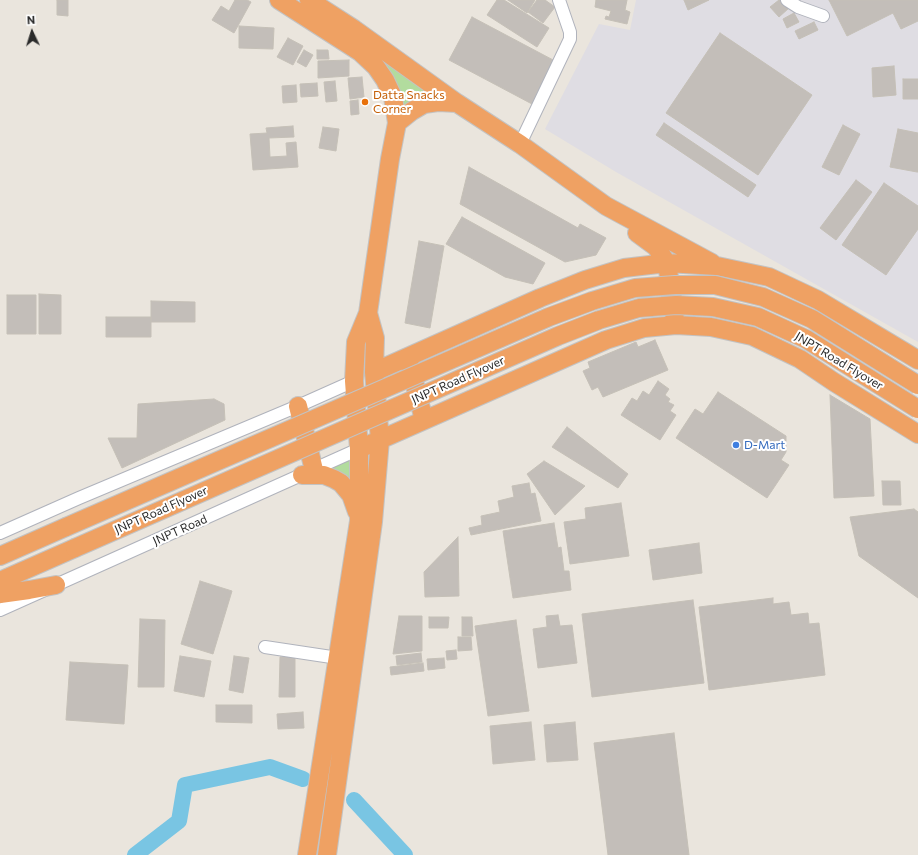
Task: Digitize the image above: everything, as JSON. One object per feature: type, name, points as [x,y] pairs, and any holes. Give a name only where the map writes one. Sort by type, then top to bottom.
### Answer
[{"type":"highway","points":[[279,0],[360,52],[376,67],[385,80],[393,97],[396,128],[390,159],[368,313],[356,342],[354,381],[359,449],[359,520],[307,855]]},
{"type":"highway","points":[[309,0],[354,29],[457,103],[520,144],[606,206],[717,266]]},
{"type":"highway","points":[[396,128],[412,111],[424,104],[430,102],[457,103]]},
{"type":"highway","points":[[606,206],[615,222],[636,232],[656,247],[667,264],[676,325]]},
{"type":"highway","points":[[374,372],[540,298],[585,280],[624,268],[667,264],[717,266],[769,277],[818,300],[918,360]]},
{"type":"highway","name":"JNPT Road Flyover","points":[[0,556],[549,317],[592,301],[635,288],[675,285],[715,285],[764,297],[812,319],[918,385]]},
{"type":"highway","name":"JNPT Road Flyover","points":[[0,581],[558,336],[599,320],[639,308],[676,305],[713,307],[758,317],[806,339],[918,409]]},
{"type":"highway","points":[[327,855],[373,522],[380,440],[374,372],[375,338],[368,313]]},
{"type":"highway","points":[[359,449],[606,340],[644,328],[676,325],[711,327],[752,336],[800,359],[918,434]]},
{"type":"highway","points":[[407,357],[424,420]]},
{"type":"highway","points":[[298,406],[308,472],[324,475],[341,483],[351,495],[359,520]]},
{"type":"highway","points":[[0,594],[56,585]]},
{"type":"street","points":[[520,144],[570,39],[570,32],[559,0]]},
{"type":"street","points":[[787,0],[798,7],[823,16]]},
{"type":"street","points":[[0,533],[354,381]]},
{"type":"street","name":"JNPT Road","points":[[0,610],[359,449]]},
{"type":"street","points":[[265,647],[338,658]]},
{"type":"shaded area","points":[[636,0],[918,0],[918,342],[616,172],[545,129],[599,24],[630,30]]},
{"type":"green space","points":[[381,59],[435,96],[405,109],[399,90]]},
{"type":"green space","points":[[375,449],[360,502],[328,469]]},
{"type":"building","points":[[57,0],[68,0],[68,16],[57,15]]},
{"type":"building","points":[[235,0],[247,0],[251,2],[234,33],[212,20],[221,6],[229,11]]},
{"type":"building","points":[[497,0],[504,0],[549,28],[537,47],[487,15]]},
{"type":"building","points":[[508,0],[535,0],[527,13]]},
{"type":"building","points":[[537,0],[545,0],[555,7],[543,23],[528,12]]},
{"type":"building","points":[[596,0],[627,0],[625,10],[630,12],[627,24],[605,19],[606,16],[609,17],[611,11],[595,7]]},
{"type":"building","points":[[684,0],[709,0],[688,10]]},
{"type":"building","points":[[779,0],[783,0],[789,8],[779,17],[770,7]]},
{"type":"building","points":[[829,0],[918,0],[918,21],[901,29],[893,13],[847,36]]},
{"type":"building","points":[[794,13],[799,22],[787,28],[783,19]]},
{"type":"building","points":[[472,17],[555,61],[532,104],[449,60]]},
{"type":"building","points":[[814,22],[818,30],[799,39],[795,31]]},
{"type":"building","points":[[239,26],[274,28],[273,49],[239,48]]},
{"type":"building","points":[[720,33],[812,95],[758,175],[666,113]]},
{"type":"building","points":[[288,38],[303,46],[293,65],[277,57]]},
{"type":"building","points":[[304,50],[313,55],[306,67],[297,62]]},
{"type":"building","points":[[317,50],[328,50],[329,59],[317,59]]},
{"type":"building","points":[[349,60],[349,76],[318,78],[318,61]]},
{"type":"building","points":[[894,66],[896,95],[873,97],[872,68]]},
{"type":"building","points":[[362,77],[364,97],[350,99],[348,78]]},
{"type":"building","points":[[903,79],[918,79],[918,99],[903,99]]},
{"type":"building","points":[[335,81],[337,101],[326,102],[324,82]]},
{"type":"building","points":[[317,83],[318,96],[301,97],[300,84]]},
{"type":"building","points":[[296,85],[297,102],[283,103],[282,86]]},
{"type":"building","points":[[358,100],[359,114],[351,115],[350,101]]},
{"type":"building","points":[[664,123],[756,185],[748,197],[656,135]]},
{"type":"building","points":[[843,125],[860,134],[839,175],[822,167]]},
{"type":"building","points":[[293,126],[294,137],[269,138],[270,157],[287,156],[286,143],[296,142],[298,167],[253,170],[250,134],[267,133],[266,128]]},
{"type":"building","points":[[323,127],[339,129],[336,151],[319,148]]},
{"type":"building","points":[[898,129],[918,133],[918,172],[890,167]]},
{"type":"building","points":[[469,167],[578,228],[580,224],[606,238],[596,255],[565,262],[460,204]]},
{"type":"building","points":[[856,180],[872,192],[836,240],[820,228]]},
{"type":"building","points":[[884,183],[918,206],[918,229],[886,275],[842,245]]},
{"type":"building","points":[[462,217],[545,263],[533,284],[505,277],[446,244]]},
{"type":"building","points":[[419,241],[444,246],[430,328],[405,323]]},
{"type":"building","points":[[39,294],[61,295],[61,334],[39,334]]},
{"type":"building","points":[[7,295],[36,295],[36,334],[7,334]]},
{"type":"building","points":[[151,301],[195,302],[195,322],[151,322]]},
{"type":"building","points":[[106,317],[151,317],[151,337],[106,337]]},
{"type":"building","points":[[655,340],[668,370],[603,397],[598,387],[592,390],[583,371],[590,368],[588,362],[636,342],[638,347]]},
{"type":"building","points":[[658,381],[669,389],[665,395],[670,399],[668,402],[674,405],[670,411],[676,415],[660,440],[621,415],[632,398],[637,401],[643,391],[649,395]]},
{"type":"building","name":"D-Mart","points":[[718,392],[786,436],[786,452],[781,460],[789,465],[767,498],[676,438],[695,409],[703,414]]},
{"type":"building","points":[[830,395],[870,419],[874,496],[834,498]]},
{"type":"building","points":[[214,399],[224,404],[225,420],[122,468],[108,438],[137,438],[138,404]]},
{"type":"building","points":[[567,427],[628,474],[618,488],[552,447]]},
{"type":"building","points":[[544,461],[585,486],[555,515],[527,474]]},
{"type":"building","points":[[882,481],[900,481],[901,505],[883,505]]},
{"type":"building","points":[[529,483],[531,494],[535,493],[541,521],[471,535],[469,528],[482,525],[481,516],[500,512],[498,501],[514,497],[512,486]]},
{"type":"building","points":[[621,503],[629,556],[570,564],[564,522],[586,519],[585,508]]},
{"type":"building","points":[[914,509],[918,512],[918,598],[859,556],[850,517]]},
{"type":"building","points":[[554,523],[558,548],[561,547],[564,571],[569,571],[571,590],[513,598],[503,531]]},
{"type":"building","points":[[458,537],[459,596],[425,597],[424,572]]},
{"type":"building","points":[[699,543],[702,573],[653,580],[649,550]]},
{"type":"building","points":[[200,581],[232,591],[213,654],[181,644]]},
{"type":"building","points":[[773,598],[773,604],[789,602],[791,615],[808,613],[809,624],[819,623],[825,675],[709,690],[699,607]]},
{"type":"building","points":[[693,600],[704,683],[592,697],[582,614]]},
{"type":"building","points":[[558,615],[560,626],[572,625],[577,663],[538,668],[533,629],[547,627],[546,616]]},
{"type":"building","points":[[399,616],[422,616],[422,651],[393,654]]},
{"type":"building","points":[[429,617],[449,617],[448,628],[429,628]]},
{"type":"building","points":[[462,617],[472,617],[473,636],[462,636]]},
{"type":"building","points":[[140,619],[165,620],[164,687],[138,687]]},
{"type":"building","points":[[516,620],[529,711],[488,716],[475,626]]},
{"type":"building","points":[[458,637],[471,637],[472,650],[458,651]]},
{"type":"building","points":[[456,650],[457,659],[447,660],[446,651]]},
{"type":"building","points":[[421,653],[422,662],[397,665],[396,656]]},
{"type":"building","points":[[180,656],[211,661],[204,697],[174,691]]},
{"type":"building","points":[[234,656],[249,658],[243,693],[229,690]]},
{"type":"building","points":[[295,656],[295,697],[279,697],[280,657]]},
{"type":"building","points":[[444,658],[445,668],[428,670],[427,659]]},
{"type":"building","points":[[70,662],[128,665],[124,724],[66,720]]},
{"type":"building","points":[[423,663],[424,671],[391,675],[390,667]]},
{"type":"building","points":[[216,705],[252,705],[252,723],[216,722]]},
{"type":"building","points":[[303,712],[304,728],[278,729],[277,714]]},
{"type":"building","points":[[531,722],[535,760],[493,764],[490,726]]},
{"type":"building","points":[[575,722],[578,760],[547,762],[544,725]]},
{"type":"building","points":[[674,733],[689,855],[608,855],[594,743]]},
{"type":"waterway","points":[[135,855],[179,821],[185,785],[270,767],[303,779]]},
{"type":"waterway","points":[[354,800],[405,855]]},
{"type":"place","name":"Datta Snacks Corner","points":[[365,102]]},
{"type":"place","name":"D-Mart","points":[[736,445]]}]
